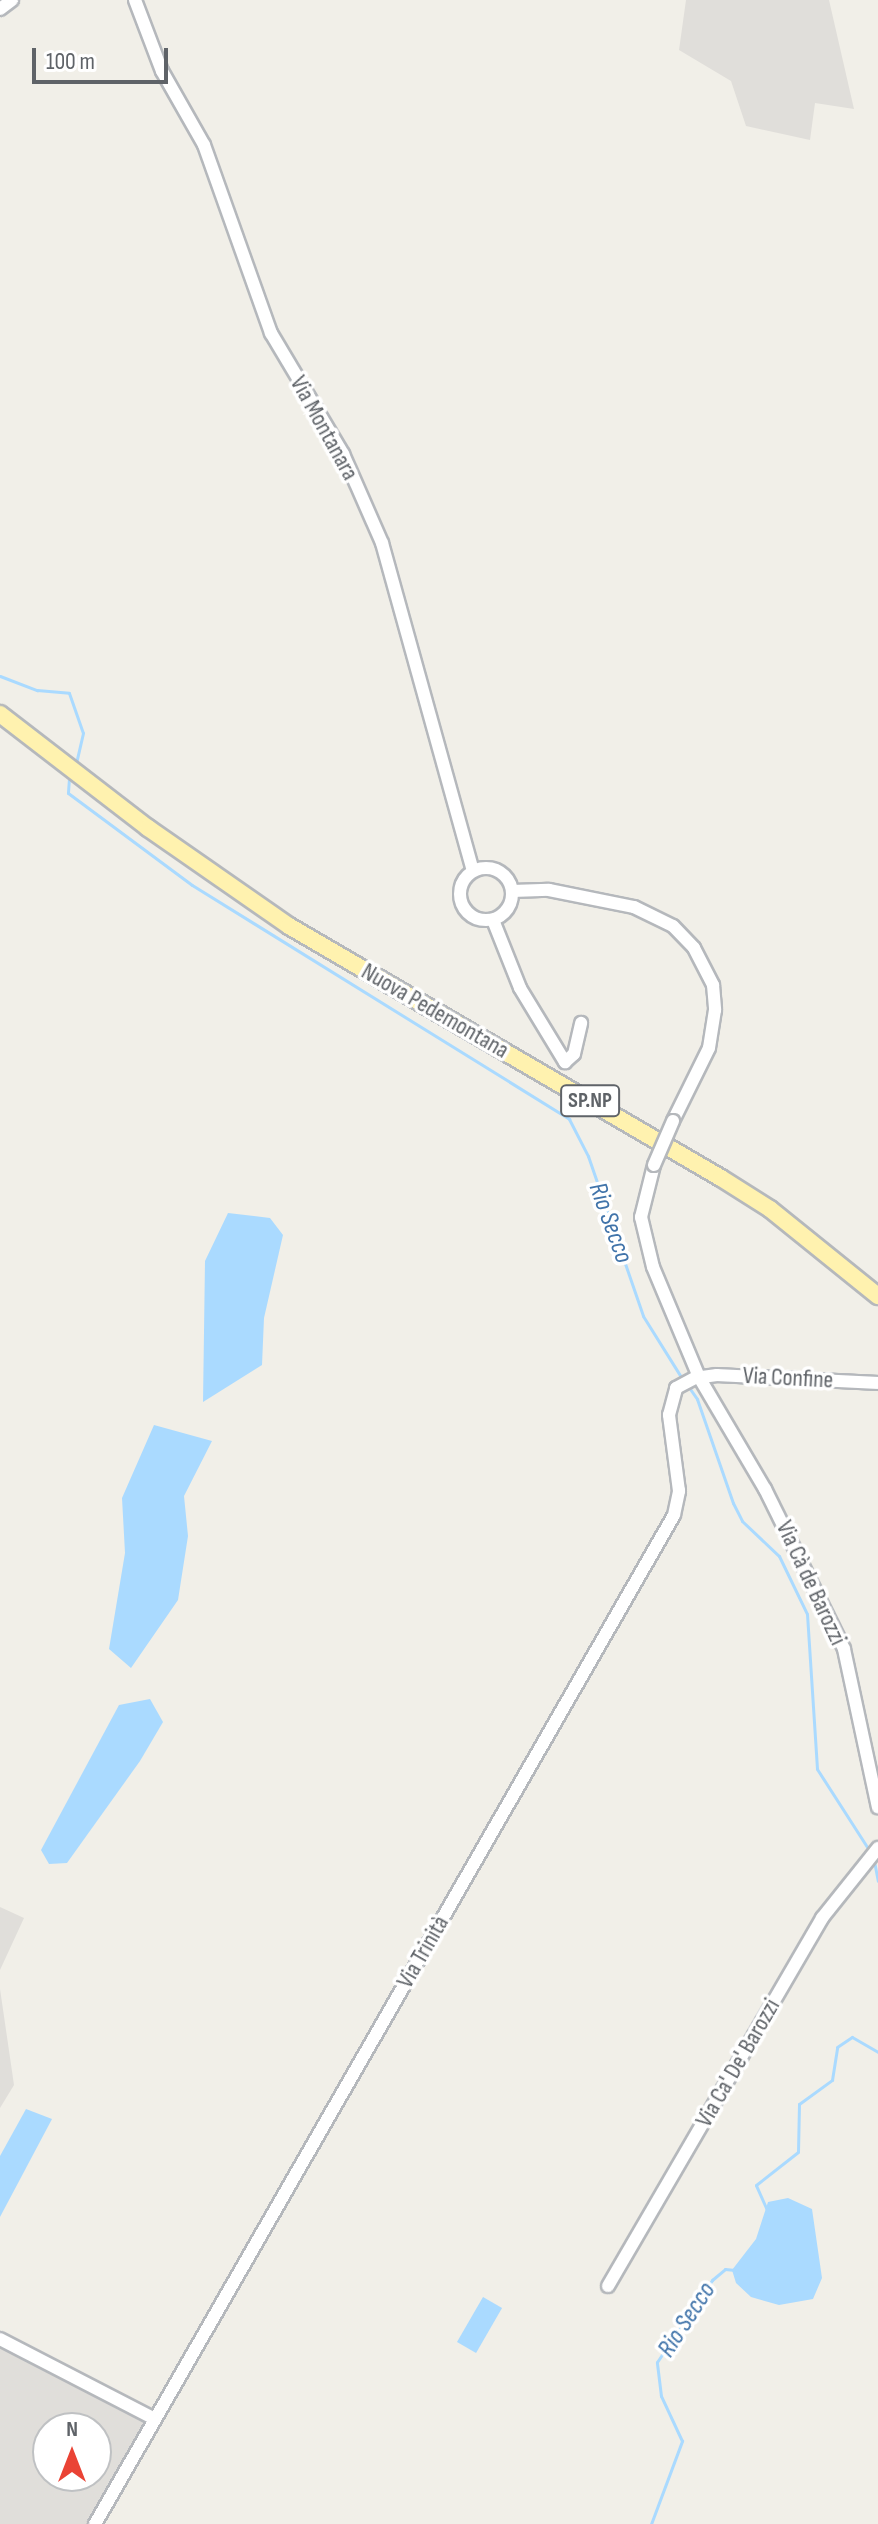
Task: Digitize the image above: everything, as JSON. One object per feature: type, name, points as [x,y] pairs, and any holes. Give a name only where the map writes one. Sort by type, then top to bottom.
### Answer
[{"type":"main road","name":"Nuova Pedemontana","points":[[0,714],[148,828],[289,926],[733,1185],[878,1296]]},
{"type":"street","points":[[0,9],[12,0]]},
{"type":"street","name":"Via Montanara","points":[[135,0],[162,71],[204,145],[271,333],[343,454],[382,543],[473,871]]},
{"type":"street","points":[[497,870],[512,891],[508,909],[493,920],[476,919],[463,908],[459,892],[473,871],[497,870]]},
{"type":"street","points":[[512,891],[549,890],[634,907],[673,926],[694,948],[713,985],[715,1010],[709,1048],[673,1121],[643,1199],[643,1238],[697,1377]]},
{"type":"street","points":[[493,920],[520,988],[565,1062],[574,1054],[581,1023]]},
{"type":"street","name":"Via Confine","points":[[697,1377],[878,1383]]},
{"type":"street","name":"Via Trinità","points":[[95,2524],[674,1515],[679,1491],[669,1415],[680,1386],[697,1377]]},
{"type":"street","name":"Via Cà de Barozzi","points":[[697,1377],[772,1503],[844,1649],[878,1807]]},
{"type":"street","name":"Via Ca' De' Barozzi","points":[[608,2286],[822,1918],[874,1850]]},
{"type":"street","points":[[0,2339],[155,2419]]},
{"type":"shaded area","points":[[686,0],[829,0],[854,109],[815,103],[810,140],[746,126],[731,81],[679,50]]},
{"type":"shaded area","points":[[0,1907],[24,1918],[0,1970]]},
{"type":"shaded area","points":[[0,1989],[14,2085],[0,2108]]},
{"type":"shaded area","points":[[0,2347],[158,2426],[102,2524],[0,2524]]},
{"type":"water","points":[[228,1213],[270,1218],[283,1235],[264,1318],[262,1365],[203,1402],[205,1261]]},
{"type":"water","points":[[154,1425],[212,1441],[184,1496],[188,1536],[178,1600],[131,1668],[109,1649],[125,1553],[122,1498]]},
{"type":"water","points":[[150,1699],[163,1722],[140,1761],[67,1863],[49,1864],[41,1850],[119,1705]]},
{"type":"water","points":[[26,2109],[52,2119],[0,2217],[0,2156]]},
{"type":"water","points":[[788,2198],[812,2209],[822,2278],[813,2299],[779,2305],[751,2297],[736,2283],[732,2270],[756,2239],[768,2202]]},
{"type":"water","points":[[483,2297],[502,2308],[476,2353],[457,2342]]},
{"type":"waterway","name":"Rio Secco","points":[[0,676],[37,690],[69,693],[83,733],[76,763]]},
{"type":"waterway","name":"Rio Secco","points":[[69,778],[68,793],[192,885],[569,1119],[588,1156],[643,1316],[683,1380]]},
{"type":"waterway","name":"Rio Secco","points":[[688,1386],[697,1399],[742,1521],[779,1556],[807,1614],[817,1769],[869,1850]]},
{"type":"waterway","name":"Rio Secco","points":[[874,1861],[878,1881]]},
{"type":"waterway","name":"Rio Secco","points":[[767,2210],[756,2185],[798,2152],[799,2104],[832,2080],[837,2047],[852,2037],[878,2052]]},
{"type":"waterway","name":"Rio Secco","points":[[651,2524],[682,2441],[661,2396],[657,2362],[712,2280],[725,2269],[735,2270]]}]
